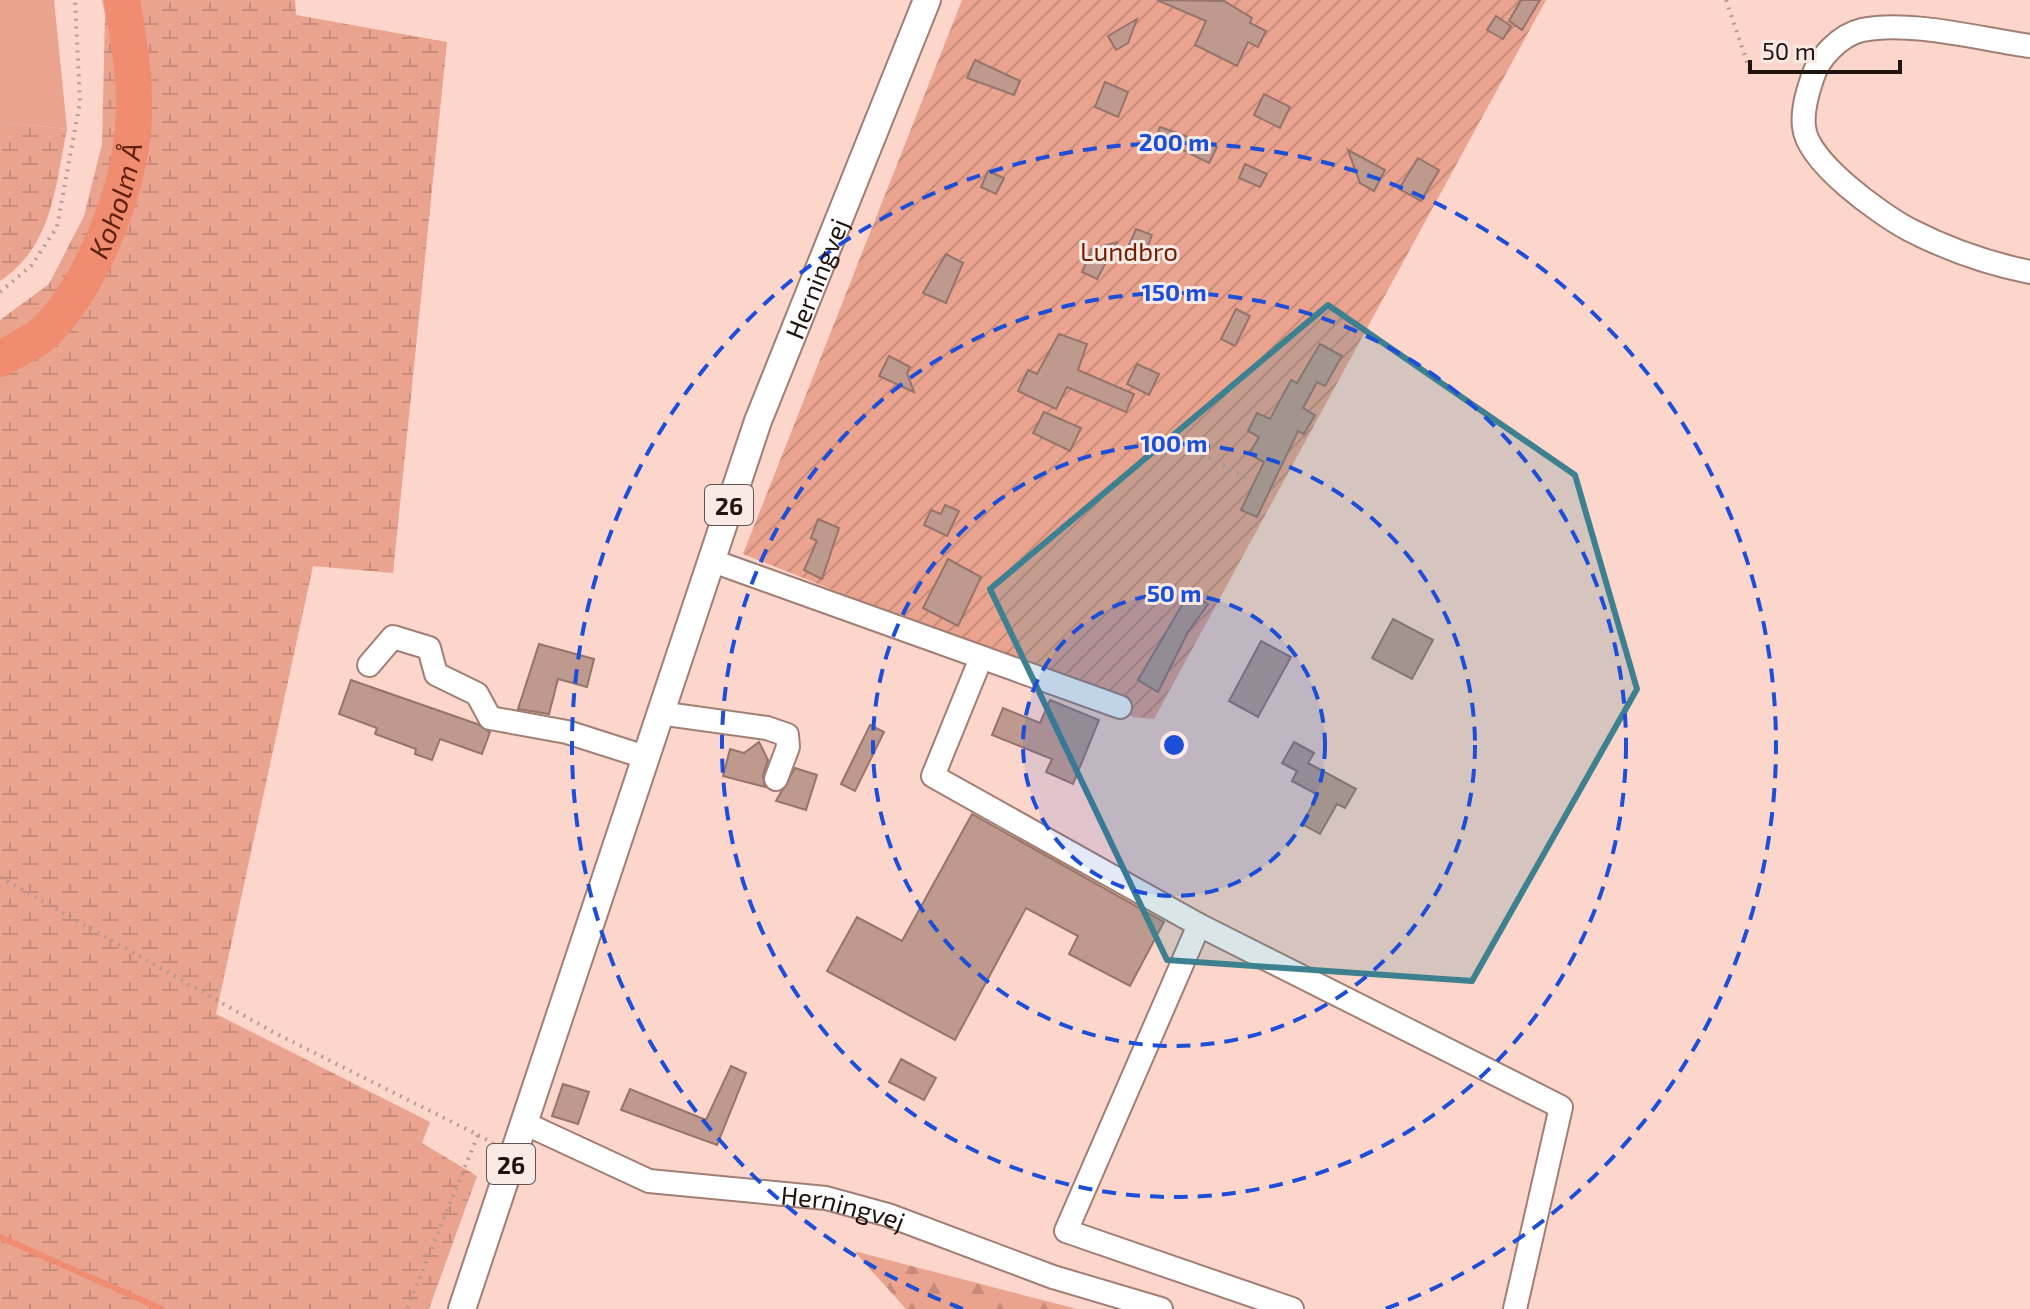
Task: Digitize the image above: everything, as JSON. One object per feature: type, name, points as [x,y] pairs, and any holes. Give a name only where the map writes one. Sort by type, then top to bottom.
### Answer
[{"type":"main road","name":"Herningvej","points":[[462,1309],[758,421],[826,243],[927,0]]},
{"type":"street","points":[[2030,46],[1887,26],[1857,31],[1833,46],[1814,71],[1803,128],[1810,144],[1830,171],[1909,229],[1972,256],[2030,272]]},
{"type":"street","points":[[710,560],[1120,707]]},
{"type":"street","points":[[369,665],[393,637],[429,648],[436,674],[477,694],[490,718],[567,732],[645,757]]},
{"type":"street","points":[[981,658],[933,776],[1199,925],[1561,1107],[1515,1309]]},
{"type":"street","points":[[659,713],[767,728],[787,735],[788,747],[776,779]]},
{"type":"street","points":[[1199,925],[1066,1231],[1292,1309]]},
{"type":"street","name":"Herningvej","points":[[524,1123],[649,1181],[826,1198],[888,1215],[1053,1277],[1161,1309]]},
{"type":"path","points":[[0,292],[31,266],[57,227],[80,102],[75,0]]},
{"type":"path","points":[[1726,0],[1750,71]]},
{"type":"path","points":[[1152,428],[1249,479]]},
{"type":"path","points":[[0,877],[273,1032],[478,1135],[407,1309]]},
{"type":"highlighted area","points":[[1328,305],[1575,475],[1637,689],[1472,981],[1167,960],[990,589]]},
{"type":"green space","points":[[0,0],[54,0],[67,129],[0,122]]},
{"type":"green space","points":[[102,0],[295,0],[296,15],[447,42],[393,573],[313,566],[216,1014],[430,1122],[422,1143],[477,1176],[429,1309],[0,1309],[0,320],[49,284],[84,216],[102,144],[105,15]]},
{"type":"green space","name":"Lundbro","points":[[962,0],[1546,0],[1154,719],[1133,717],[943,634],[743,554]]},
{"type":"green space","points":[[0,122],[67,129],[55,193],[41,233],[18,267],[0,281]]},
{"type":"green space","points":[[854,1251],[1077,1309],[906,1309]]},
{"type":"building","points":[[1157,0],[1224,1],[1252,18],[1250,23],[1266,31],[1258,47],[1248,42],[1237,66],[1195,45],[1206,21]]},
{"type":"building","points":[[1521,0],[1540,0],[1522,30],[1509,21]]},
{"type":"building","points":[[1496,16],[1511,26],[1503,39],[1487,30]]},
{"type":"building","points":[[1137,19],[1128,43],[1116,50],[1108,36]]},
{"type":"building","points":[[975,60],[1020,81],[1014,95],[967,78]]},
{"type":"building","points":[[1105,82],[1128,92],[1118,117],[1095,107]]},
{"type":"building","points":[[1264,94],[1290,107],[1280,128],[1254,115]]},
{"type":"building","points":[[1160,127],[1217,147],[1209,163],[1156,137]]},
{"type":"building","points":[[1348,150],[1385,170],[1374,191],[1360,183]]},
{"type":"building","points":[[1418,158],[1439,170],[1421,201],[1399,189]]},
{"type":"building","points":[[1245,164],[1267,174],[1260,187],[1239,178]]},
{"type":"building","points":[[988,171],[1004,178],[996,194],[981,187]]},
{"type":"building","points":[[1136,229],[1152,235],[1143,259],[1126,252]]},
{"type":"building","points":[[1117,242],[1097,279],[1082,272],[1092,249]]},
{"type":"building","points":[[946,254],[963,263],[946,303],[923,293]]},
{"type":"building","points":[[1236,309],[1250,316],[1235,346],[1221,339]]},
{"type":"building","points":[[1059,334],[1087,344],[1078,370],[1134,394],[1126,412],[1067,387],[1056,409],[1018,391],[1028,370],[1037,374]]},
{"type":"building","points":[[1320,344],[1342,356],[1325,386],[1317,382],[1303,408],[1315,415],[1304,434],[1298,431],[1257,517],[1241,510],[1264,462],[1249,454],[1259,437],[1248,431],[1257,413],[1270,419],[1291,380],[1297,383]]},
{"type":"building","points":[[889,356],[910,367],[907,373],[914,392],[879,376]]},
{"type":"building","points":[[1137,364],[1159,374],[1149,395],[1127,384]]},
{"type":"building","points":[[1044,412],[1081,428],[1070,451],[1033,433]]},
{"type":"building","points":[[945,505],[959,511],[947,536],[924,525],[931,510],[941,514]]},
{"type":"building","points":[[818,519],[839,528],[822,579],[804,570],[817,541],[811,538]]},
{"type":"building","points":[[948,559],[981,577],[958,626],[923,608]]},
{"type":"building","points":[[1189,593],[1208,604],[1188,632],[1158,692],[1138,680]]},
{"type":"building","points":[[1393,619],[1433,640],[1412,679],[1372,658]]},
{"type":"building","points":[[1261,641],[1291,657],[1258,717],[1229,701]]},
{"type":"building","points":[[539,644],[594,659],[587,687],[558,679],[549,714],[518,709]]},
{"type":"building","points":[[351,680],[477,724],[490,732],[482,754],[440,739],[432,760],[415,754],[416,749],[375,734],[377,728],[339,714]]},
{"type":"building","points":[[1050,700],[1099,720],[1073,784],[1046,772],[1052,759],[992,735],[1003,708],[1040,723]]},
{"type":"building","points":[[870,725],[884,732],[855,791],[841,784]]},
{"type":"building","points":[[759,742],[768,760],[763,775],[765,787],[723,776],[730,749],[744,753]]},
{"type":"building","points":[[1294,742],[1314,753],[1308,763],[1356,789],[1345,808],[1337,804],[1320,834],[1302,824],[1318,795],[1292,781],[1297,771],[1282,763]]},
{"type":"building","points":[[795,768],[817,775],[806,810],[776,801]]},
{"type":"building","points":[[972,814],[1164,922],[1130,986],[1069,954],[1078,936],[1026,908],[955,1040],[827,971],[857,917],[902,941]]},
{"type":"building","points":[[901,1059],[936,1078],[924,1100],[889,1082]]},
{"type":"building","points":[[731,1066],[746,1073],[717,1145],[621,1110],[630,1089],[706,1120]]},
{"type":"building","points":[[563,1084],[589,1092],[578,1124],[552,1116]]},
{"type":"waterway","name":"Koholm Å","points":[[0,359],[42,334],[63,311],[93,263],[115,208],[130,154],[134,113],[132,64],[122,0]]},
{"type":"waterway","points":[[0,1237],[162,1309]]}]
